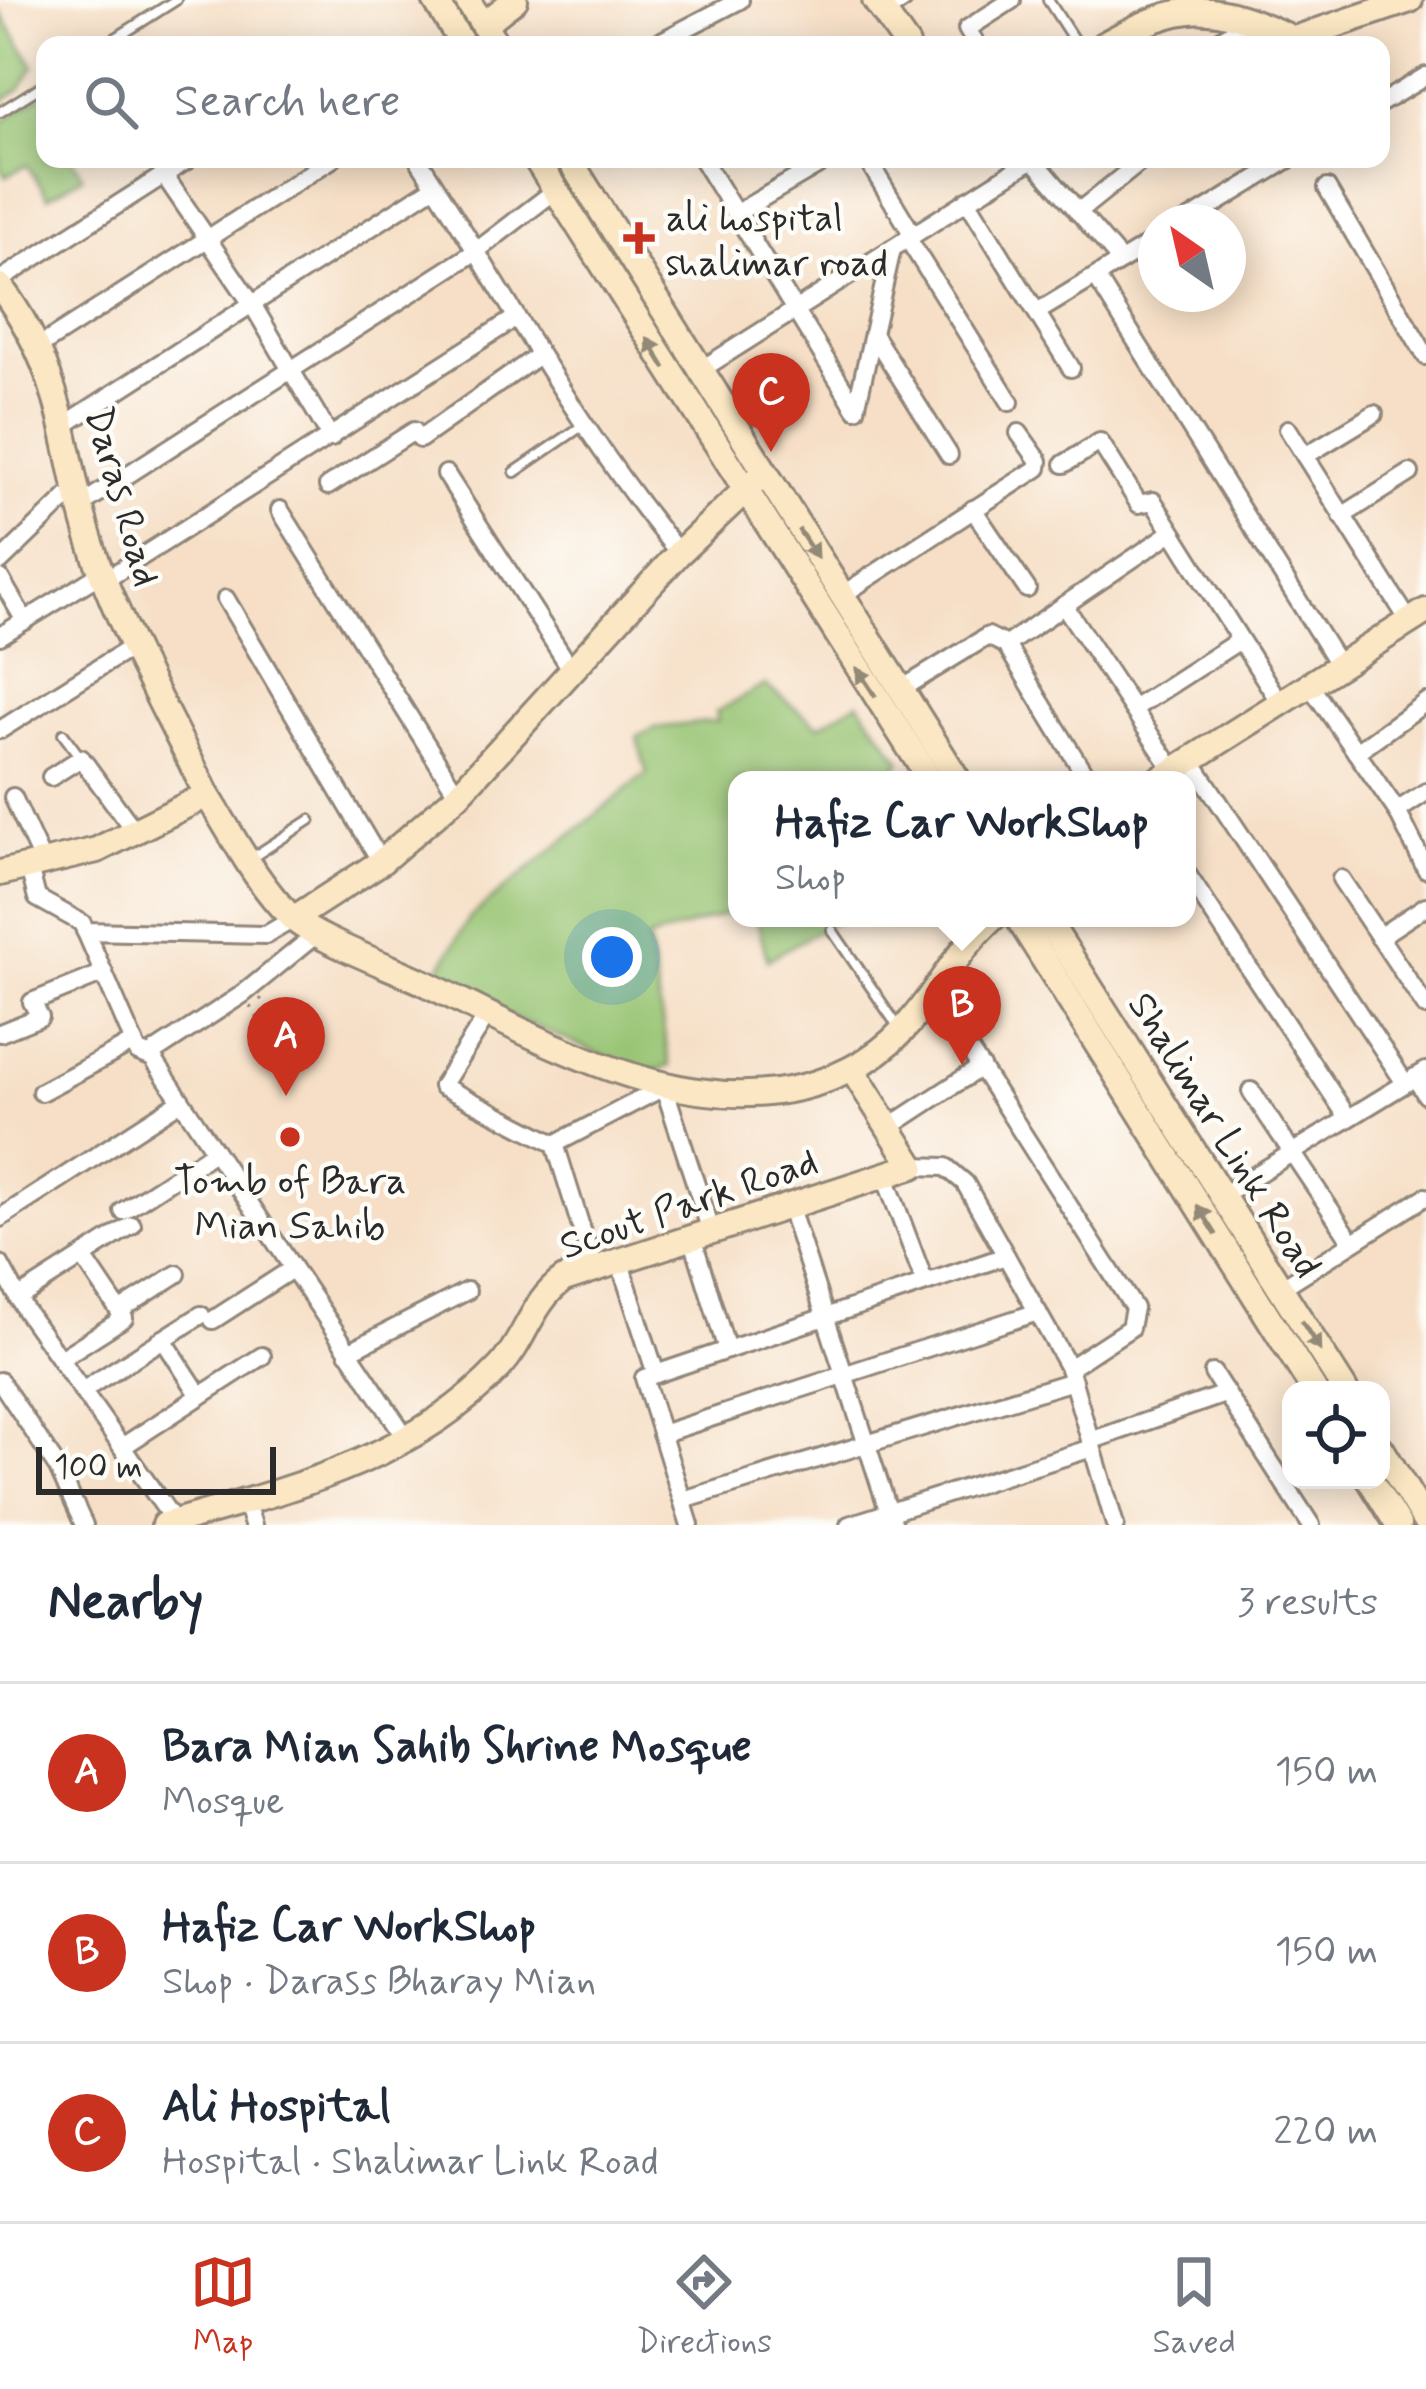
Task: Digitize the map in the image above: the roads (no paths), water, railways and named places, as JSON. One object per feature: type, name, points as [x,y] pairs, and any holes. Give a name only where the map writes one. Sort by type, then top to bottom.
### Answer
[{"type":"main road","points":[[435,0],[457,36]]},
{"type":"main road","points":[[467,0],[490,35],[514,0]]},
{"type":"main road","points":[[1306,36],[1398,2]]},
{"type":"main road","points":[[887,4],[903,36]]},
{"type":"main road","points":[[1116,36],[1158,7],[1190,6],[1254,18],[1281,36]]},
{"type":"main road","points":[[542,168],[753,482],[925,771]]},
{"type":"main road","points":[[575,168],[699,371],[753,482],[842,595],[952,771]]},
{"type":"main road","name":"Daras Road","points":[[0,283],[40,346],[66,424],[104,576],[135,644],[207,794],[249,860],[306,926]]},
{"type":"main road","points":[[753,482],[679,554],[458,795],[306,926],[488,1014],[664,1088],[790,1091],[852,1069],[903,1033],[935,996],[968,940],[983,927]]},
{"type":"main road","points":[[1175,770],[1417,616]]},
{"type":"main road","points":[[0,873],[136,833],[207,794]]},
{"type":"main road","name":"Shalimar Link Road","points":[[1024,927],[1308,1381]]},
{"type":"main road","name":"Shalimar Link Road","points":[[1052,927],[1339,1381]]},
{"type":"main road","points":[[852,1069],[914,1166]]},
{"type":"main road","name":"Scout Park Road","points":[[170,1523],[250,1514],[407,1439],[502,1365],[548,1291],[619,1261],[914,1166]]},
{"type":"main road","points":[[1390,1456],[1415,1478],[1426,1523]]},
{"type":"main road","points":[[1376,1489],[1398,1525]]},
{"type":"street","points":[[672,36],[740,0]]},
{"type":"street","points":[[972,36],[968,29],[1012,0]]},
{"type":"street","points":[[1226,36],[1254,18]]},
{"type":"street","points":[[1390,98],[1426,76]]},
{"type":"street","points":[[0,283],[175,168]]},
{"type":"street","points":[[40,346],[318,168]]},
{"type":"street","points":[[424,168],[536,357],[679,554]]},
{"type":"street","points":[[707,168],[856,409],[873,334],[904,241]]},
{"type":"street","points":[[735,214],[814,168]]},
{"type":"street","points":[[871,168],[904,241],[1010,402]]},
{"type":"street","points":[[699,371],[1019,168]]},
{"type":"street","points":[[1041,168],[1121,261]]},
{"type":"street","points":[[1078,212],[1133,168]]},
{"type":"street","points":[[1215,204],[1274,168]]},
{"type":"street","points":[[164,175],[252,304],[331,438]]},
{"type":"street","points":[[66,424],[435,186]]},
{"type":"street","points":[[1327,188],[1426,356]]},
{"type":"street","points":[[0,562],[81,495],[289,372],[475,253],[556,190]]},
{"type":"street","points":[[968,200],[1071,368]]},
{"type":"street","points":[[1037,313],[1138,251]]},
{"type":"street","points":[[1096,277],[1338,664]]},
{"type":"street","points":[[0,636],[331,438],[514,320]]},
{"type":"street","points":[[873,334],[949,455]]},
{"type":"street","points":[[328,486],[414,431],[420,439],[536,357]]},
{"type":"street","points":[[1305,456],[1374,414]]},
{"type":"street","points":[[1288,429],[1342,516],[1417,616]]},
{"type":"street","points":[[842,595],[1040,465],[1019,434]]},
{"type":"street","points":[[1064,464],[1100,442],[1139,503],[1151,499],[1280,703]]},
{"type":"street","points":[[1342,516],[1410,473]]},
{"type":"street","points":[[446,474],[571,669]]},
{"type":"street","points":[[974,508],[1027,589]]},
{"type":"street","points":[[280,509],[458,795]]},
{"type":"street","points":[[1006,645],[1172,532]]},
{"type":"street","points":[[0,578],[25,621]]},
{"type":"street","points":[[226,599],[381,862]]},
{"type":"street","points":[[1064,605],[1175,770]]},
{"type":"street","points":[[900,690],[992,634],[1006,645],[1083,771]]},
{"type":"street","points":[[1133,709],[1240,640]]},
{"type":"street","points":[[0,730],[135,644]]},
{"type":"street","points":[[1309,683],[1397,811],[1426,869]]},
{"type":"street","points":[[1356,752],[1426,702]]},
{"type":"street","points":[[52,777],[81,758],[136,833]]},
{"type":"street","points":[[1397,811],[1426,792]]},
{"type":"street","points":[[13,797],[36,865],[37,898],[82,923],[138,1052],[150,1054],[248,991],[306,926]]},
{"type":"street","points":[[1196,797],[1426,1095]]},
{"type":"street","points":[[1341,879],[1426,1007]]},
{"type":"street","points":[[1196,888],[1348,1118]]},
{"type":"street","points":[[1379,937],[1426,906]]},
{"type":"street","points":[[85,931],[266,935],[306,926]]},
{"type":"street","points":[[0,1034],[40,1017],[32,1002],[104,973]]},
{"type":"street","points":[[682,1500],[1071,1375],[1130,1328],[1134,1308],[935,996]]},
{"type":"street","points":[[488,1014],[442,1086],[555,1144],[595,1272]]},
{"type":"street","points":[[41,1092],[134,1042]]},
{"type":"street","points":[[150,1054],[407,1439]]},
{"type":"street","points":[[888,1128],[981,1067]]},
{"type":"street","points":[[1223,1195],[1416,1077]]},
{"type":"street","points":[[555,1144],[664,1088],[727,1350]]},
{"type":"street","points":[[1251,1091],[1352,1242]]},
{"type":"street","points":[[0,1218],[181,1101]]},
{"type":"street","points":[[18,1298],[82,1257],[214,1152]]},
{"type":"street","points":[[914,1166],[946,1167],[965,1183],[1071,1375],[1114,1522],[1094,1525]]},
{"type":"street","points":[[884,1174],[925,1283]]},
{"type":"street","points":[[1281,1288],[1425,1197]]},
{"type":"street","points":[[789,1205],[891,1519]]},
{"type":"street","points":[[690,1525],[644,1378],[1006,1256]]},
{"type":"street","points":[[60,1359],[124,1318],[82,1257]]},
{"type":"street","points":[[619,1261],[656,1374]]},
{"type":"street","points":[[0,1264],[18,1298],[170,1523]]},
{"type":"street","points":[[82,1391],[292,1269]]},
{"type":"street","points":[[119,1311],[177,1274]]},
{"type":"street","points":[[348,1352],[467,1291]]},
{"type":"street","points":[[662,1434],[1038,1312]]},
{"type":"street","points":[[164,1340],[200,1396]]},
{"type":"street","points":[[122,1447],[262,1356]]},
{"type":"street","points":[[1213,1373],[1311,1525]]},
{"type":"street","points":[[0,1381],[58,1468],[84,1525]]},
{"type":"street","points":[[848,1525],[891,1519],[1225,1394]]},
{"type":"lane","points":[[119,36],[176,0]]},
{"type":"lane","points":[[1048,0],[1071,36]]},
{"type":"lane","points":[[0,112],[36,90]]},
{"type":"lane","points":[[515,472],[582,426]]},
{"type":"lane","points":[[63,734],[81,758]]},
{"type":"lane","points":[[249,860],[310,820]]},
{"type":"lane","points":[[832,930],[903,1033]]},
{"type":"place","name":"ali hospital shalimar road","points":[[639,238]]},
{"type":"place","name":"Ali Hospital","points":[[771,452]]},
{"type":"place","name":"Hafiz Car WorkShop","points":[[962,1065]]},
{"type":"place","name":"Bara Mian Sahib Shrine Mosque","points":[[286,1096]]},
{"type":"place","name":"Tomb of Bara Mian Sahib","points":[[290,1137]]}]
